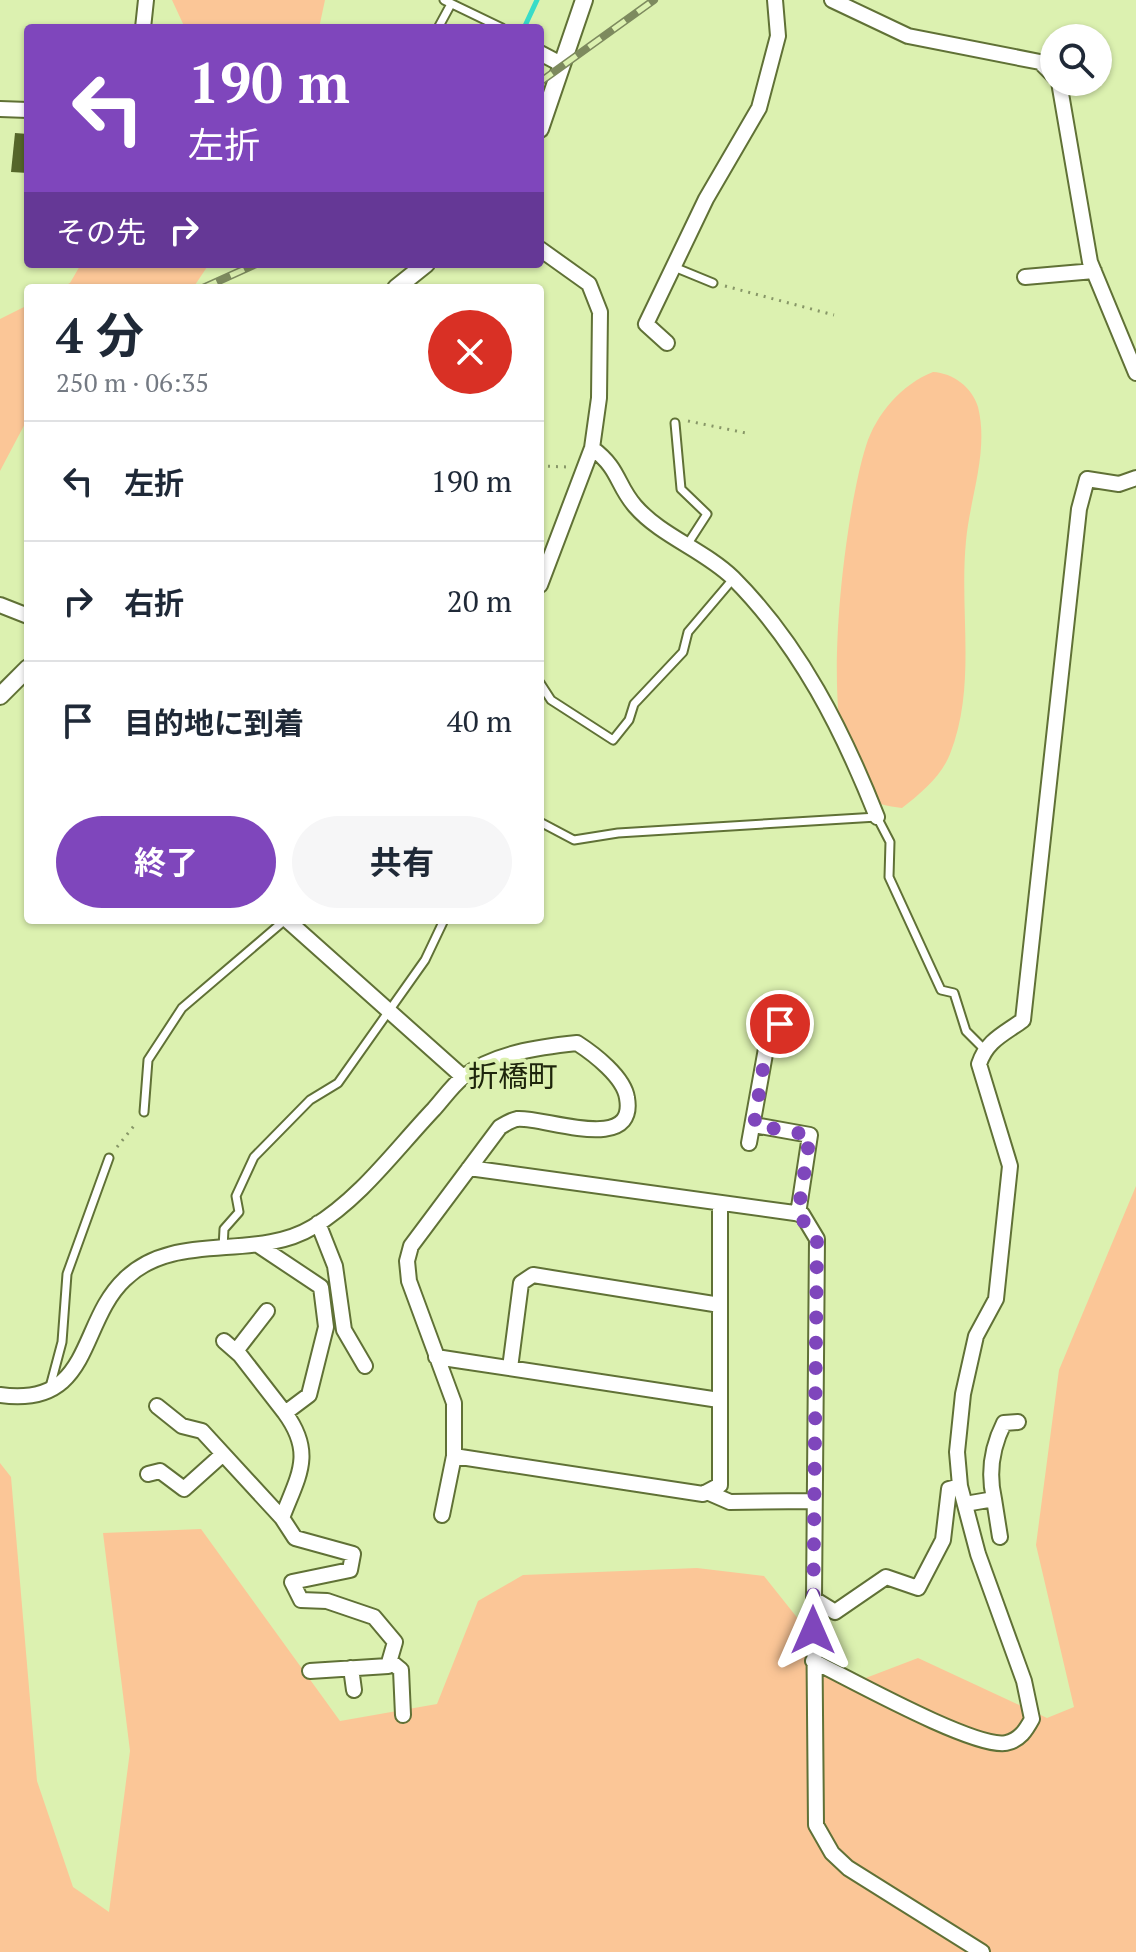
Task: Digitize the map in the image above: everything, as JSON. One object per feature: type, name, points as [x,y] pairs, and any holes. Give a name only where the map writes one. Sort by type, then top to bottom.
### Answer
[{"type":"street","points":[[143,24],[146,0]]},
{"type":"street","points":[[544,117],[584,0]]},
{"type":"street","points":[[667,343],[646,324],[706,199],[759,108],[778,36],[775,0]]},
{"type":"street","points":[[832,0],[908,36],[1040,62]]},
{"type":"street","points":[[544,55],[561,64]]},
{"type":"street","points":[[1062,96],[1094,271],[1136,373]]},
{"type":"street","points":[[0,109],[24,110]]},
{"type":"street","points":[[544,252],[589,284],[600,312],[599,398],[592,448],[544,574]]},
{"type":"street","points":[[401,284],[421,268]]},
{"type":"street","points":[[1025,277],[1094,271]]},
{"type":"street","points":[[592,448],[611,462],[634,506],[733,579],[773,623],[813,682],[849,746],[877,817]]},
{"type":"street","points":[[813,1661],[976,1739],[996,1744],[1018,1738],[1032,1719],[1032,1706],[978,1554],[960,1486],[957,1452],[963,1394],[976,1336],[996,1299],[1010,1166],[979,1064],[984,1049],[1023,1020],[1079,509],[1087,479],[1119,484],[1136,478]]},
{"type":"street","points":[[0,605],[24,614]]},
{"type":"street","points":[[0,696],[24,672]]},
{"type":"street","points":[[290,924],[463,1077]]},
{"type":"street","points":[[749,1143],[767,1043],[780,1024]]},
{"type":"street","points":[[0,1395],[14,1397],[49,1390],[71,1374],[112,1293],[136,1270],[162,1255],[272,1244],[318,1223],[340,1210],[463,1077],[496,1060],[527,1050],[577,1043],[621,1084],[627,1097],[626,1113],[617,1126],[602,1130],[517,1119],[500,1127],[411,1246],[406,1271],[454,1403],[454,1456],[442,1515]]},
{"type":"street","points":[[754,1125],[810,1135],[798,1214]]},
{"type":"street","points":[[469,1168],[798,1214],[817,1239],[813,1661],[816,1825],[824,1841],[848,1868],[982,1952]]},
{"type":"street","points":[[454,1456],[703,1494],[720,1485],[720,1203]]},
{"type":"street","points":[[318,1223],[335,1266],[344,1330],[365,1366]]},
{"type":"street","points":[[258,1245],[321,1287],[326,1327],[309,1395],[285,1413]]},
{"type":"street","points":[[510,1368],[521,1283],[533,1275],[720,1305]]},
{"type":"street","points":[[267,1311],[230,1346],[295,1427],[304,1461],[282,1518]]},
{"type":"street","points":[[436,1357],[719,1400]]},
{"type":"street","points":[[157,1406],[182,1426],[202,1431],[282,1518],[295,1538],[353,1554],[350,1570],[292,1582],[295,1592],[301,1600],[327,1601],[374,1617],[395,1642],[390,1661],[388,1666],[310,1671]]},
{"type":"street","points":[[1000,1537],[989,1478],[1004,1423],[1018,1422]]},
{"type":"street","points":[[148,1474],[160,1471],[184,1489],[223,1454]]},
{"type":"street","points":[[814,1599],[835,1612],[886,1577],[918,1588],[943,1540],[949,1489],[960,1486]]},
{"type":"street","points":[[707,1492],[730,1502],[814,1501]]},
{"type":"street","points":[[965,1504],[994,1499]]},
{"type":"street","points":[[390,1661],[401,1670],[403,1715]]},
{"type":"street","points":[[351,1668],[354,1690]]},
{"type":"lane","points":[[440,24],[448,2],[494,24]]},
{"type":"lane","points":[[674,267],[713,283]]},
{"type":"lane","points":[[675,423],[681,489],[707,514],[687,545]]},
{"type":"lane","points":[[544,689],[551,700],[613,740],[629,720],[634,704],[683,652],[688,632],[733,579]]},
{"type":"lane","points":[[544,824],[574,840],[618,833],[877,817],[890,842],[889,877],[895,891],[941,990],[954,993],[966,1031],[984,1049]]},
{"type":"lane","points":[[144,1112],[148,1060],[182,1008],[281,924]]},
{"type":"lane","points":[[223,1248],[224,1229],[239,1212],[236,1196],[254,1157],[310,1100],[323,1096],[338,1083],[425,960],[442,924]]},
{"type":"lane","points":[[49,1390],[62,1342],[67,1274],[109,1158]]},
{"type":"path","points":[[713,283],[834,315]]},
{"type":"path","points":[[675,423],[683,438],[688,420],[746,433]]},
{"type":"path","points":[[544,466],[583,467]]},
{"type":"path","points":[[109,1158],[144,1112]]},
{"type":"shaded area","points":[[172,0],[325,0],[320,24],[183,24]]},
{"type":"shaded area","points":[[79,268],[206,268],[196,284],[70,283]]},
{"type":"shaded area","points":[[24,307],[24,426],[0,471],[0,319]]},
{"type":"shaded area","points":[[933,372],[948,375],[966,387],[978,407],[981,424],[980,457],[964,568],[965,675],[963,702],[950,754],[930,784],[902,808],[881,804],[867,797],[848,766],[840,727],[838,625],[850,521],[870,434],[883,412],[901,392]]},
{"type":"shaded area","points":[[1136,1186],[1136,1952],[0,1952],[0,1463],[11,1477],[37,1781],[73,1887],[109,1912],[130,1751],[103,1533],[201,1529],[340,1721],[437,1704],[478,1601],[523,1575],[697,1568],[764,1576],[850,1684],[918,1658],[1047,1718],[1074,1707],[1036,1545],[1059,1370]]},
{"type":"building","points":[[15,133],[24,134],[24,173],[11,172]]},
{"type":"waterway","points":[[526,24],[537,0]]},
{"type":"railway","points":[[544,79],[654,0]]},
{"type":"railway","points":[[212,284],[247,268]]},
{"type":"district","name":"折橋町","points":[[513,1077]]},
{"type":"route","points":[[780,1024],[767,1043],[754,1125],[810,1135],[798,1214],[802,1214],[817,1239],[813,1630]]}]
